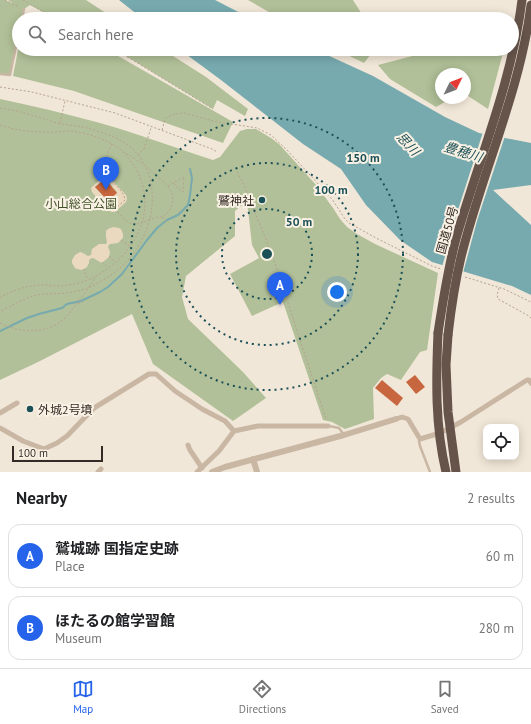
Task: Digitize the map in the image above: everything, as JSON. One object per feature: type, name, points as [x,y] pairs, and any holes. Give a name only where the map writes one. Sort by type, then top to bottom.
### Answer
[{"type":"highway","name":"国道50号","points":[[519,22],[522,0]]},
{"type":"highway","name":"国道50号","points":[[456,472],[448,412],[446,365],[448,335],[454,291],[461,257],[518,74],[527,33],[531,5]]},
{"type":"highway","name":"国道50号","points":[[446,472],[440,433],[436,382],[438,333],[445,289],[452,254],[509,72],[512,56]]},
{"type":"street","points":[[0,428],[23,441],[44,449],[67,436],[94,408],[149,374],[156,374],[175,391],[202,409],[225,421],[234,431]]},
{"type":"street","points":[[212,472],[402,417],[408,419],[420,439],[440,433],[461,422],[527,380],[531,383]]},
{"type":"street","points":[[0,413],[18,403]]},
{"type":"street","points":[[188,445],[200,470],[219,452],[234,431],[258,426],[328,426]]},
{"type":"street","points":[[253,459],[257,472]]},
{"type":"lane","points":[[0,74],[10,75],[14,56]]},
{"type":"lane","points":[[328,426],[339,428],[344,435]]},
{"type":"lane","points":[[420,439],[420,446],[430,472]]},
{"type":"path","points":[[5,0],[24,9]]},
{"type":"path","points":[[23,0],[44,12]]},
{"type":"path","points":[[126,56],[213,109]]},
{"type":"path","points":[[0,87],[32,92],[115,113],[217,152]]},
{"type":"path","points":[[60,123],[65,101]]},
{"type":"path","points":[[0,108],[81,127],[111,136],[126,144],[138,156],[145,166],[152,185],[153,193],[150,220],[146,232],[131,257],[120,268],[89,288],[65,293],[48,293],[34,296],[0,312]]},
{"type":"path","points":[[162,130],[165,119],[175,114],[184,113],[218,122],[257,128],[271,135],[287,150],[332,199],[345,219],[390,245],[432,266],[445,270]]},
{"type":"path","points":[[0,125],[30,132],[71,131],[93,135],[112,144],[145,166],[168,187],[172,194],[173,203],[169,211],[163,216],[138,224],[129,222],[117,211],[116,208],[125,200],[125,197],[106,173],[106,153],[112,144]]},
{"type":"path","points":[[138,156],[144,149],[152,127]]},
{"type":"path","points":[[0,298],[7,293],[32,286],[63,286],[89,280],[108,269],[130,246],[142,223],[145,195],[138,174],[130,160],[122,151]]},
{"type":"path","points":[[237,172],[243,183],[273,257],[328,426]]},
{"type":"path","points":[[168,187],[173,183],[184,177],[183,192],[173,183]]},
{"type":"path","points":[[163,216],[167,223]]},
{"type":"path","points":[[121,240],[130,246]]},
{"type":"path","points":[[109,256],[115,263]]},
{"type":"path","points":[[102,262],[108,269]]},
{"type":"path","points":[[83,270],[89,280]]},
{"type":"path","points":[[0,323],[23,331],[47,329],[64,319],[80,300],[96,277]]},
{"type":"path","points":[[466,277],[504,289],[531,302]]},
{"type":"path","points":[[499,288],[497,295],[498,299],[531,318]]},
{"type":"path","points":[[76,304],[84,302]]},
{"type":"green space","points":[[0,0],[5,0],[14,4],[8,0],[86,0],[104,12],[43,12],[30,5],[24,9],[23,12],[12,12],[12,56],[14,56],[10,75],[0,74]]},
{"type":"green space","points":[[248,0],[353,0],[361,12],[269,12]]},
{"type":"green space","points":[[17,56],[118,56],[233,122],[223,143],[74,91],[13,76]]},
{"type":"green space","points":[[126,56],[173,56],[206,77],[248,109],[245,116],[217,100],[213,109]]},
{"type":"green space","points":[[350,56],[370,56],[364,63]]},
{"type":"green space","points":[[412,56],[502,56],[488,109],[471,98],[471,68],[435,68],[435,104],[441,104],[436,107],[390,79],[378,65]]},
{"type":"green space","name":"小山総合公園","points":[[0,99],[100,123],[213,160],[220,157],[240,131],[256,129],[279,144],[317,186],[347,227],[375,244],[438,273],[427,350],[420,352],[401,380],[387,374],[381,378],[373,388],[374,419],[345,429],[332,422],[323,420],[283,302],[252,316],[230,274],[259,258],[252,245],[247,201],[235,211],[235,236],[186,276],[182,297],[188,319],[243,372],[266,398],[233,421],[153,364],[132,314],[0,380]]},
{"type":"shaded area","points":[[105,175],[110,178],[126,195],[126,202],[115,212],[107,210],[92,192],[91,188]],"holes":[[[105,179],[117,192],[108,201],[95,187]]]},
{"type":"shaded area","points":[[113,227],[121,229],[123,237],[118,243],[109,245],[109,257],[102,263],[92,258],[89,260],[87,267],[82,270],[75,268],[72,260],[75,255],[80,252],[88,256],[91,255],[92,249],[99,244],[106,244],[106,231]]},
{"type":"water","points":[[119,0],[215,0],[238,12],[134,12]]},
{"type":"water","points":[[188,56],[329,56],[373,76],[445,117],[479,133],[531,143],[531,185],[493,190],[531,225],[531,295],[512,286],[432,262],[400,240],[366,205],[341,169],[303,144]]},
{"type":"pier","points":[[483,132],[505,136],[477,221],[463,273],[442,267],[457,213]]},
{"type":"building","points":[[105,179],[117,193],[108,201],[95,187]]},
{"type":"building","points":[[415,375],[425,387],[416,394],[406,382]]},
{"type":"building","points":[[382,380],[403,398],[397,406],[375,388]]},
{"type":"waterway","points":[[0,331],[27,318],[62,308],[67,304],[81,301],[108,287],[122,274],[157,228],[167,220],[178,215],[188,205],[192,178],[190,169]]},
{"type":"place","name":"ほたるの館学習館","points":[[106,190]]},
{"type":"place","name":"鷲神社","points":[[262,200]]},
{"type":"place","name":"鷲城跡 国指定史跡","points":[[280,305]]},
{"type":"place","name":"外城2号墳","points":[[30,409]]},
{"type":"water label","name":"思川","points":[[408,144]]},
{"type":"water label","name":"豊穂川","points":[[463,152]]}]
